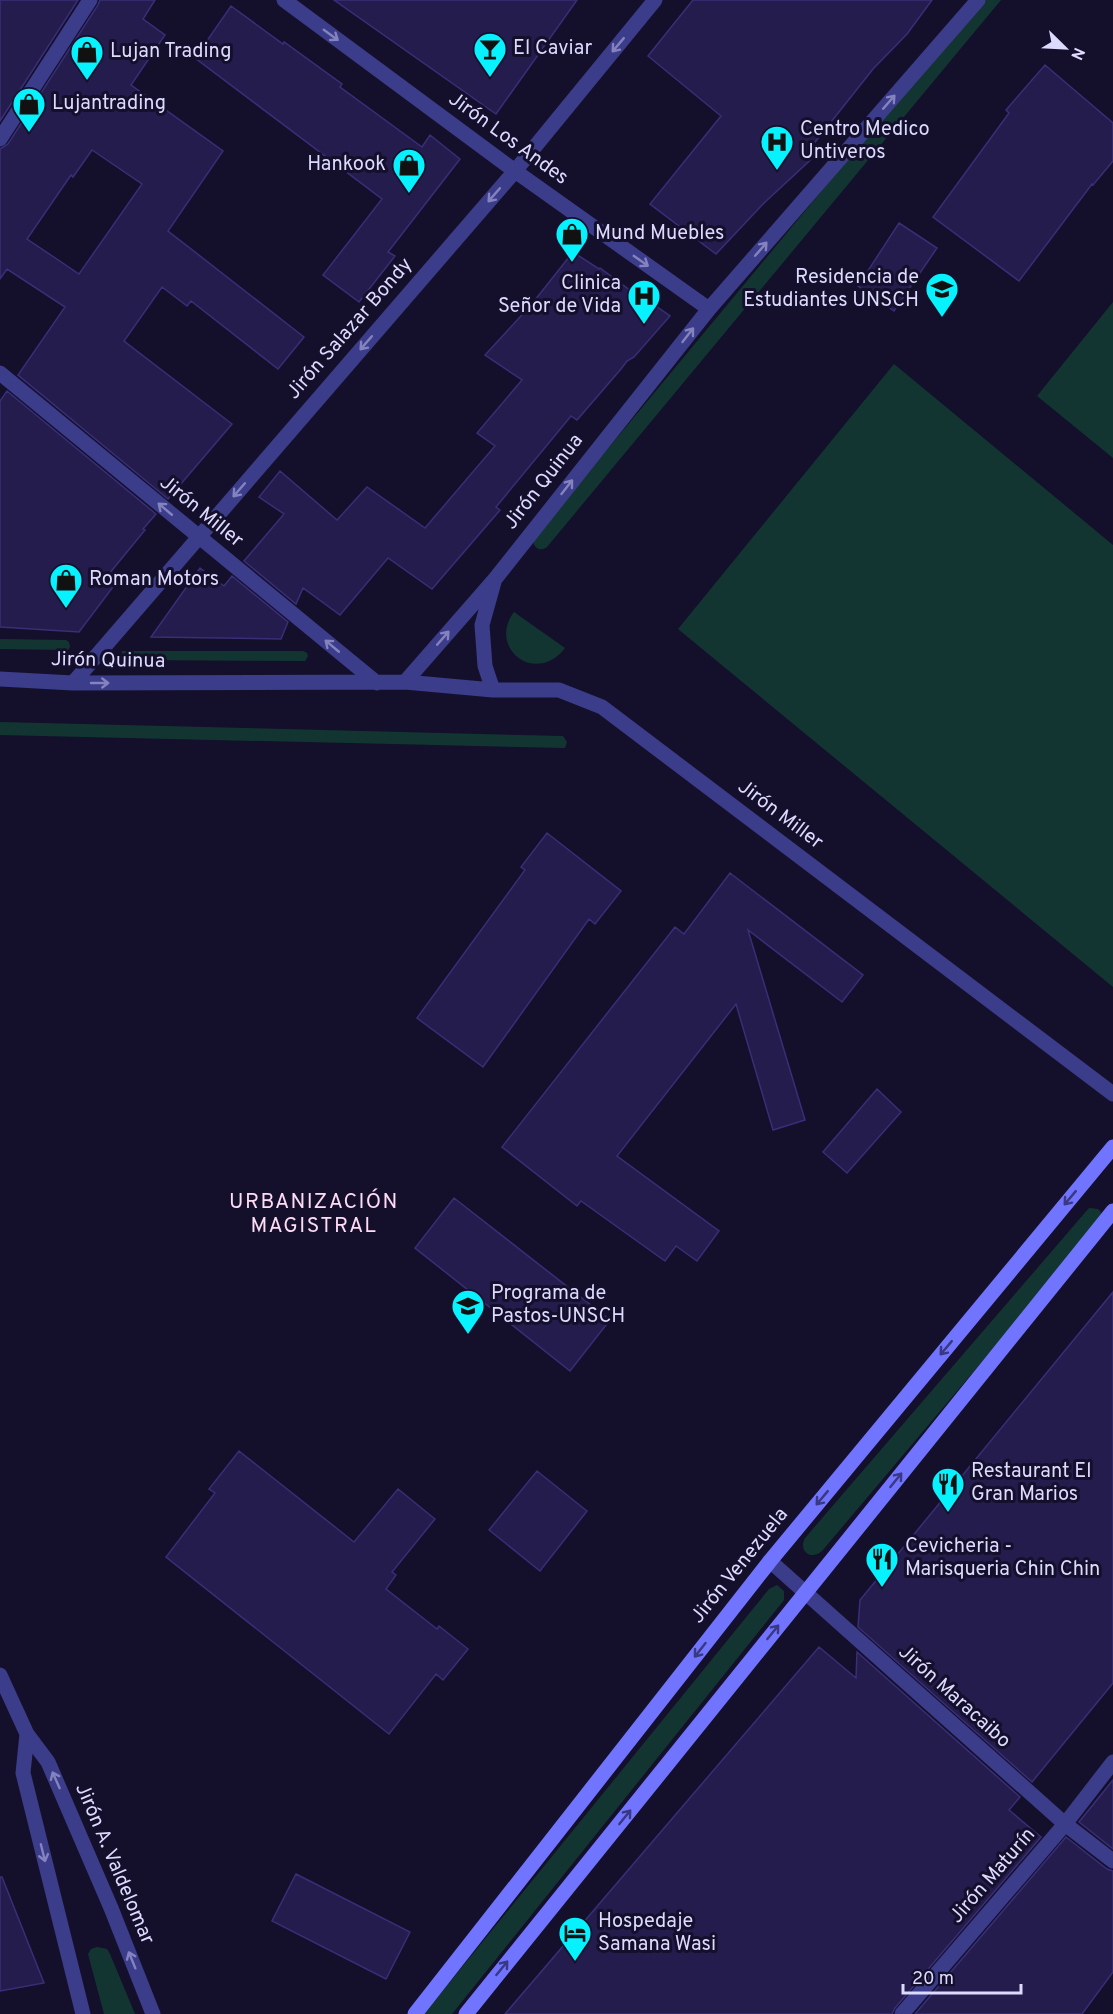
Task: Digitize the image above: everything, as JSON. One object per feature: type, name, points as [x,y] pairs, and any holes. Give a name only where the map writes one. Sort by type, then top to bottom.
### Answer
[{"type":"street","points":[[0,139],[90,0]]},
{"type":"street","name":"Jirón Los Andes","points":[[284,0],[514,171],[709,309]]},
{"type":"street","name":"Jirón Salazar Bondy","points":[[73,683],[514,171],[656,0]]},
{"type":"street","name":"Jirón Quinua","points":[[0,679],[73,683],[405,682],[495,579],[709,309],[978,0]]},
{"type":"street","name":"Jirón Miller","points":[[0,373],[377,683]]},
{"type":"street","points":[[493,690],[485,666],[482,625],[495,579]]},
{"type":"street","name":"Jirón Miller","points":[[405,682],[493,690],[559,690],[602,707],[1113,1094]]},
{"type":"street","name":"Jirón Venezuela","points":[[415,2014],[770,1560],[1110,1150]]},
{"type":"street","points":[[466,2014],[1113,1211]]},
{"type":"street","name":"Jirón Maracaibo","points":[[770,1560],[1065,1824],[1113,1861]]},
{"type":"street","name":"Jirón A. Valdelomar","points":[[2,1683],[27,1734],[48,1762],[111,1908],[153,2014]]},
{"type":"street","name":"Jirón A. Valdelomar","points":[[27,1734],[23,1773],[83,2014]]},
{"type":"street","name":"Jirón Maturín","points":[[902,2014],[1065,1824],[1113,1762]]},
{"type":"green space","points":[[980,0],[1001,0],[547,547],[539,549],[536,547],[533,539]]},
{"type":"green space","points":[[1113,302],[1113,458],[1037,396]]},
{"type":"green space","points":[[894,364],[1113,545],[1113,987],[678,629]]},
{"type":"green space","points":[[514,612],[565,648],[553,659],[541,663],[529,663],[518,658],[506,638],[507,625]]},
{"type":"green space","points":[[0,639],[66,640],[70,647],[68,650],[0,649]]},
{"type":"green space","points":[[122,651],[303,651],[308,656],[305,661],[126,660],[121,657]]},
{"type":"green space","points":[[0,722],[563,736],[567,742],[565,748],[0,735]]},
{"type":"green space","points":[[1089,1208],[1098,1209],[1101,1212],[1100,1222],[822,1551],[814,1555],[807,1553],[803,1547],[805,1538]]},
{"type":"green space","points":[[777,1585],[784,1591],[784,1600],[452,2014],[424,2014],[769,1589]]},
{"type":"green space","points":[[97,1947],[107,1949],[110,1954],[135,2014],[104,2014],[88,1954],[91,1949]]},
{"type":"building","points":[[0,0],[78,0],[0,121]]},
{"type":"building","points":[[100,0],[155,0],[143,19],[165,35],[131,85],[223,151],[168,231],[304,337],[278,369],[191,301],[187,306],[162,287],[124,341],[232,424],[168,499],[18,375],[65,307],[7,269],[0,279],[0,149],[8,144]],"holes":[[[92,150],[142,184],[79,274],[27,239],[71,175],[73,177]]]},
{"type":"building","points":[[334,0],[577,0],[496,114]]},
{"type":"building","points":[[693,0],[932,0],[907,34],[873,69],[812,146],[819,152],[763,204],[716,254],[650,204],[721,116],[648,56]]},
{"type":"building","points":[[231,6],[342,84],[340,87],[422,147],[430,135],[460,159],[388,252],[395,256],[359,302],[323,275],[382,199],[195,58]]},
{"type":"building","points":[[1045,65],[1113,123],[1113,161],[1092,184],[1019,281],[933,217],[1009,113],[1006,110]]},
{"type":"building","points":[[899,223],[937,248],[894,311],[858,286]]},
{"type":"building","points":[[573,252],[670,316],[634,357],[627,361],[577,420],[571,416],[496,507],[500,510],[432,589],[388,558],[340,615],[303,588],[296,604],[244,561],[284,514],[259,497],[280,471],[337,520],[367,487],[425,528],[495,446],[477,433],[522,380],[485,355],[531,305]]},
{"type":"building","points":[[7,391],[156,514],[104,580],[113,587],[79,632],[0,627],[0,401]]},
{"type":"building","points":[[200,568],[224,586],[232,576],[288,622],[281,639],[151,637]]},
{"type":"building","points":[[547,833],[621,891],[595,924],[589,919],[483,1067],[417,1018],[525,870],[521,867]]},
{"type":"building","points":[[730,873],[863,975],[842,1002],[748,930],[805,1120],[773,1130],[736,1004],[617,1156],[719,1231],[697,1261],[676,1246],[665,1261],[581,1201],[577,1206],[502,1147],[675,927],[684,934]]},
{"type":"building","points":[[877,1089],[901,1112],[847,1173],[823,1152]]},
{"type":"building","points":[[454,1198],[610,1320],[570,1371],[415,1248]]},
{"type":"building","points":[[1113,1292],[1113,1683],[1032,1782],[858,1627],[860,1600]]},
{"type":"building","points":[[239,1451],[354,1542],[398,1489],[435,1519],[392,1572],[396,1575],[386,1589],[437,1629],[439,1626],[468,1649],[443,1680],[436,1674],[389,1734],[166,1557],[215,1493],[209,1489]]},
{"type":"building","points":[[537,1471],[587,1511],[540,1571],[489,1530]]},
{"type":"building","points":[[819,1647],[856,1678],[857,1652],[1020,1797],[1009,1810],[1041,1837],[892,2014],[505,2014]]},
{"type":"building","points":[[1113,1780],[1113,1849],[1079,1822]]},
{"type":"building","points":[[1066,1837],[1107,1869],[1113,1871],[1113,1972],[1082,2014],[915,2014]]},
{"type":"building","points":[[296,1874],[410,1932],[386,1979],[272,1921]]},
{"type":"building","points":[[0,1877],[2,1877],[44,1983],[0,1991]]},
{"type":"place","name":"El Caviar","points":[[490,78]]},
{"type":"place","name":"Lujan Trading","points":[[87,81]]},
{"type":"place","name":"Lujantrading","points":[[29,133]]},
{"type":"place","name":"Centro Medico Untiveros","points":[[777,171]]},
{"type":"place","name":"Hankook","points":[[409,194]]},
{"type":"place","name":"Mund Muebles","points":[[572,263]]},
{"type":"place","name":"Residencia de Estudiantes UNSCH","points":[[942,318]]},
{"type":"place","name":"Clinica Señor de Vida","points":[[644,325]]},
{"type":"place","name":"Roman Motors","points":[[66,609]]},
{"type":"place","name":"Programa de Pastos-UNSCH","points":[[468,1335]]},
{"type":"place","name":"Restaurant El Gran Marios","points":[[948,1513]]},
{"type":"place","name":"Cevicheria - Marisqueria Chin Chin","points":[[882,1588]]},
{"type":"place","name":"Hospedaje Samana Wasi","points":[[575,1962]]},
{"type":"district","name":"URBANIZACIÓN MAGISTRAL","points":[[314,1214]]}]
